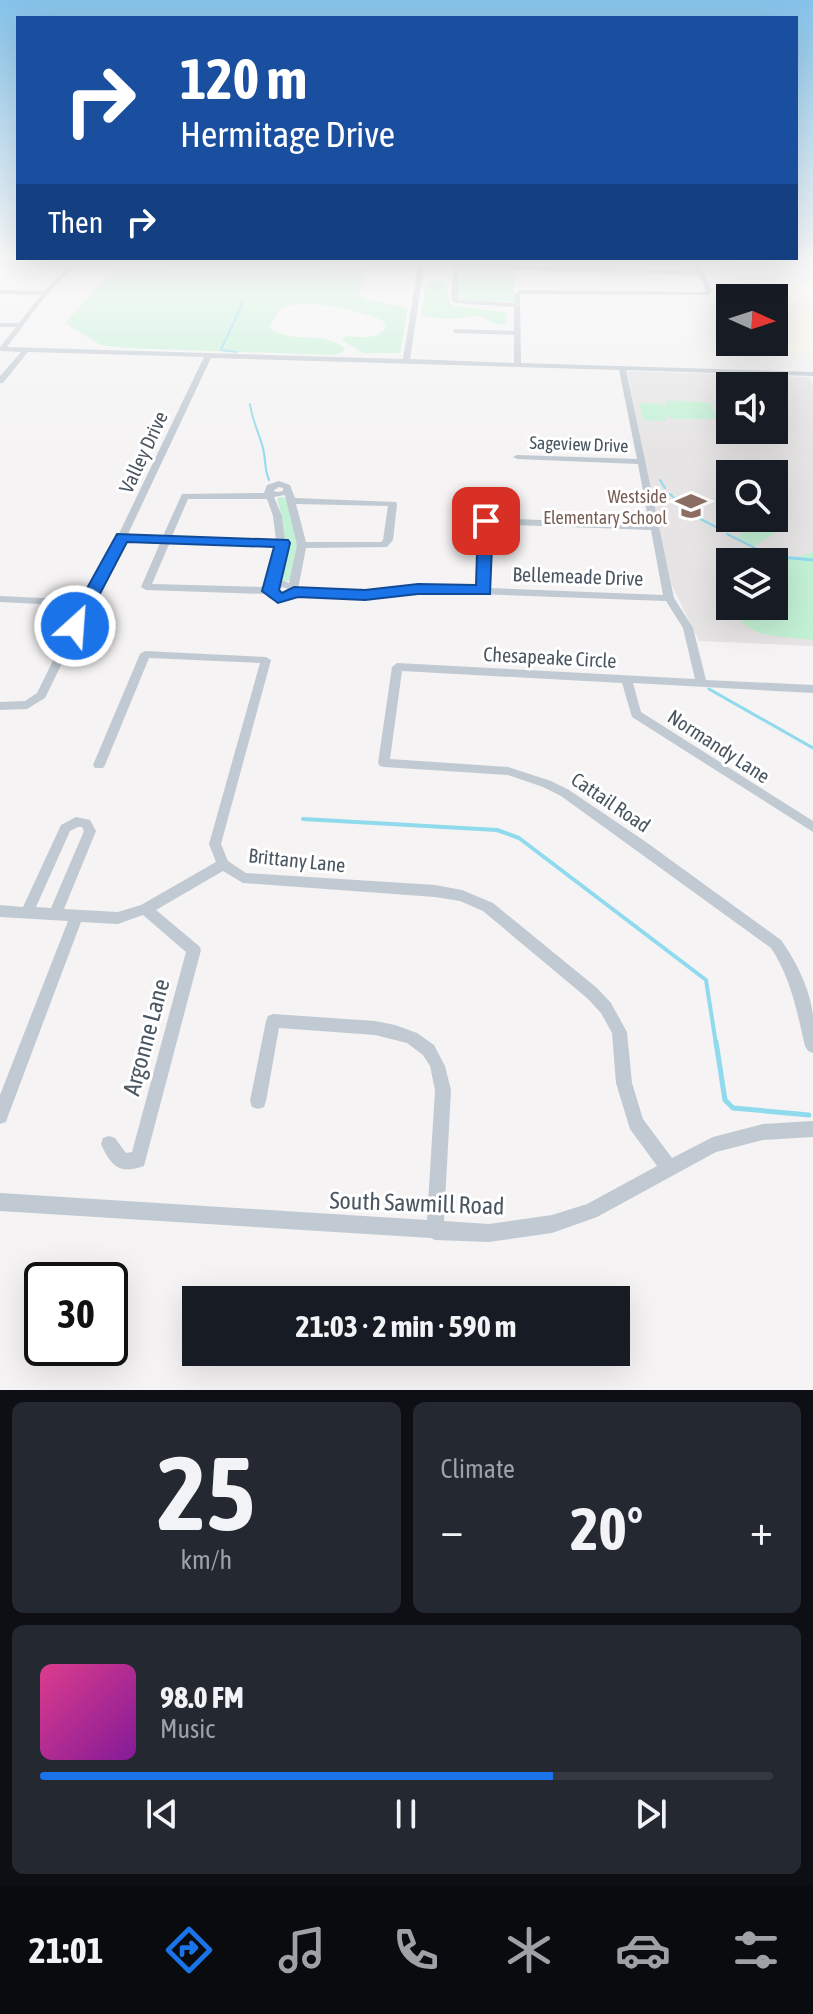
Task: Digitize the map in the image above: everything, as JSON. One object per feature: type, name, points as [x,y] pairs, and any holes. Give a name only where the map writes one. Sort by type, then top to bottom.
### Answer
[{"type":"street","points":[[1,349],[23,322]]},
{"type":"street","points":[[406,361],[412,322]]},
{"type":"street","points":[[518,322],[518,365]]},
{"type":"street","points":[[0,325],[21,325]]},
{"type":"street","points":[[455,331],[518,333]]},
{"type":"street","points":[[1,349],[813,374]]},
{"type":"street","points":[[0,381],[26,350]]},
{"type":"street","name":"Valley Drive","points":[[0,706],[27,705],[41,695],[86,603],[105,573],[209,355]]},
{"type":"street","points":[[622,368],[669,598],[688,628],[701,683]]},
{"type":"street","name":"Sageview Drive","points":[[517,457],[640,462]]},
{"type":"street","points":[[269,494],[276,485],[288,489],[293,501],[302,545],[293,590]]},
{"type":"street","points":[[269,494],[280,521],[283,543],[272,589],[146,587],[185,496],[269,494]]},
{"type":"street","points":[[293,501],[393,504],[388,540],[384,545],[302,545]]},
{"type":"street","points":[[484,590],[486,521],[653,527]]},
{"type":"street","points":[[122,537],[283,543]]},
{"type":"street","name":"Bellemeade Drive","points":[[272,589],[284,584],[293,590],[365,595],[418,589],[669,598]]},
{"type":"street","points":[[0,599],[86,603]]},
{"type":"street","name":"Brittany Lane","points":[[99,765],[145,654],[266,660],[215,844],[223,864],[243,878],[435,891],[462,896],[488,907],[606,1008],[619,1032],[624,1083],[636,1123],[669,1168]]},
{"type":"street","name":"Chesapeake Circle","points":[[397,667],[813,689]]},
{"type":"street","name":"Cattail Road","points":[[397,667],[384,763],[508,771],[565,793],[776,944],[797,981],[813,1046]]},
{"type":"street","name":"Normandy Lane","points":[[627,679],[636,714],[813,827]]},
{"type":"street","points":[[27,913],[65,828],[76,822],[86,823],[90,831],[55,915]]},
{"type":"street","points":[[0,911],[118,918],[145,909],[223,864]]},
{"type":"street","name":"Argonne Lane","points":[[109,1144],[122,1162],[138,1160],[194,950],[145,909]]},
{"type":"street","points":[[0,1116],[76,917]]},
{"type":"street","points":[[258,1101],[273,1021],[393,1030],[424,1045],[440,1072],[443,1090],[435,1231]]},
{"type":"street","name":"South Sawmill Road","points":[[0,1202],[489,1233],[562,1221],[591,1211],[669,1168],[726,1142],[763,1132],[813,1129]]},
{"type":"shaded area","points":[[788,322],[813,322],[813,353],[788,352]]},
{"type":"shaded area","name":"Westside Elementary School","points":[[627,371],[716,374],[716,444],[788,444],[788,376],[809,377],[813,386],[813,646],[699,641],[672,586],[650,493]]},
{"type":"green space","points":[[272,322],[269,327],[277,332],[327,340],[344,348],[343,352],[335,355],[124,348],[101,345],[65,323]]},
{"type":"green space","points":[[383,322],[406,322],[400,353],[363,353],[342,340],[346,336],[368,337],[386,327]]},
{"type":"green space","points":[[667,400],[711,403],[716,419],[672,419],[666,414],[666,421],[643,420],[639,403],[663,404],[666,409]]},
{"type":"green space","points":[[287,498],[298,546],[291,580],[285,582],[279,579],[284,539],[277,499]]},
{"type":"green space","points":[[744,532],[776,532],[754,546],[736,537]]},
{"type":"green space","points":[[813,552],[813,640],[765,634],[741,620],[788,620],[788,560]]},
{"type":"waterway","points":[[234,322],[221,350],[237,352]]},
{"type":"waterway","points":[[250,404],[269,480]]},
{"type":"waterway","points":[[660,480],[665,488]]},
{"type":"waterway","points":[[670,494],[693,515],[716,527]]},
{"type":"waterway","points":[[727,534],[755,548]]},
{"type":"waterway","points":[[788,558],[813,560]]},
{"type":"waterway","points":[[709,689],[813,748]]},
{"type":"waterway","points":[[303,819],[497,830],[519,838],[706,980],[716,1044]]},
{"type":"waterway","points":[[716,1042],[725,1100],[733,1108],[809,1115]]},
{"type":"place","name":"Westside Elementary School","points":[[691,506]]},
{"type":"route","points":[[75,626],[122,537],[283,543],[270,591],[272,596],[282,599],[294,592],[365,595],[418,589],[484,590],[486,521]]}]
